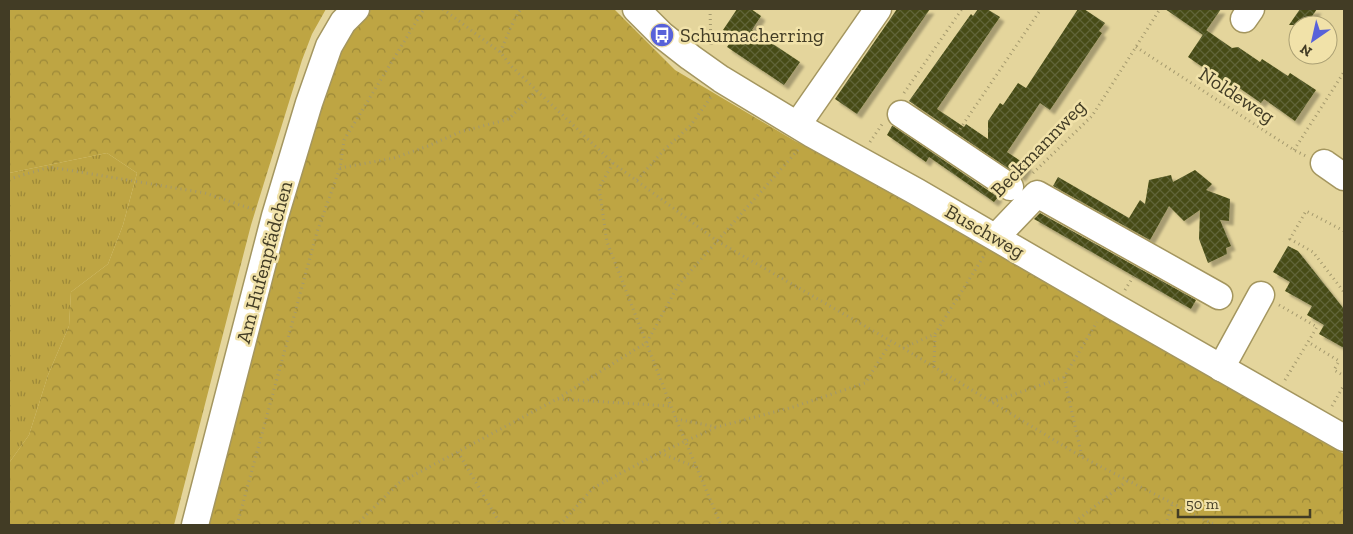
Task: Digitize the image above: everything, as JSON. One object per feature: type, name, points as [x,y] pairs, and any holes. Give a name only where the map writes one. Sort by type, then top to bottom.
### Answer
[{"type":"street","name":"Am Hufenpfädchen","points":[[194,525],[275,216],[309,103],[329,46],[343,22],[356,9]]},
{"type":"street","name":"Buschweg","points":[[636,9],[662,34],[718,77],[805,129],[1344,438]]},
{"type":"street","points":[[805,129],[878,9]]},
{"type":"street","points":[[896,110],[948,146],[1019,182]]},
{"type":"street","points":[[996,238],[1037,194],[1219,296]]},
{"type":"street","points":[[1221,368],[1261,294]]},
{"type":"path","points":[[237,525],[317,232],[340,168],[344,140],[424,9]]},
{"type":"path","points":[[443,9],[500,52],[612,163],[718,240],[903,348],[1082,457],[1215,525]]},
{"type":"path","points":[[500,52],[521,9]]},
{"type":"path","points":[[637,180],[664,150],[692,125],[711,97],[718,77],[710,9]]},
{"type":"path","points":[[858,159],[896,110],[962,9]]},
{"type":"path","points":[[948,146],[1041,9]]},
{"type":"path","name":"Beckmannweg","points":[[1019,182],[1092,116],[1160,9]]},
{"type":"path","name":"Noldeweg","points":[[1136,47],[1294,150],[1334,170]]},
{"type":"path","points":[[1294,150],[1344,72]]},
{"type":"path","points":[[340,168],[394,158],[460,132],[510,119],[537,90]]},
{"type":"path","points":[[356,525],[399,483],[557,399],[647,342],[679,284],[718,240],[805,129]]},
{"type":"path","points":[[612,163],[598,188],[607,242],[676,419],[721,525]]},
{"type":"path","points":[[9,179],[50,167],[205,193],[275,216]]},
{"type":"path","points":[[1344,232],[1306,210],[1290,239],[1313,252],[1344,292]]},
{"type":"path","points":[[934,367],[935,334],[996,238]]},
{"type":"path","points":[[1261,294],[1317,327],[1275,398]]},
{"type":"path","points":[[991,402],[1064,377],[1108,303]]},
{"type":"path","points":[[903,348],[935,334]]},
{"type":"path","points":[[560,525],[593,488],[660,453],[718,427],[793,407],[865,383],[891,342]]},
{"type":"path","points":[[1308,342],[1339,361],[1334,370],[1344,376]]},
{"type":"path","points":[[1064,377],[1082,457]]},
{"type":"path","points":[[557,399],[671,406]]},
{"type":"path","points":[[676,419],[718,427]]},
{"type":"path","points":[[458,452],[501,525]]},
{"type":"path","points":[[660,453],[697,467]]},
{"type":"path","points":[[1071,525],[1127,481]]},
{"type":"path","points":[[1166,525],[1172,504]]},
{"type":"green space","points":[[9,9],[326,9],[312,34],[302,60],[251,225],[174,525],[9,525],[9,463],[29,435],[48,375],[69,326],[71,292],[108,264],[123,225],[137,173],[107,153],[9,173]]},
{"type":"green space","points":[[371,9],[614,9],[675,70],[795,141],[828,157],[1344,454],[1344,525],[206,525],[307,139],[331,66],[352,27]]},
{"type":"green space","points":[[107,153],[137,173],[123,225],[108,264],[71,292],[69,326],[48,375],[29,435],[9,463],[9,173]]},
{"type":"building","points":[[737,9],[751,9],[761,16],[752,30],[800,62],[784,85],[727,47],[733,38],[723,30]]},
{"type":"building","points":[[897,9],[930,9],[857,114],[835,99]]},
{"type":"building","points":[[978,9],[987,9],[1000,17],[937,109],[964,127],[966,124],[988,139],[988,121],[1000,103],[1003,105],[1018,83],[1026,88],[1078,9],[1084,9],[1105,23],[1099,31],[1102,33],[1050,110],[1040,103],[1007,152],[1028,166],[1021,177],[909,101],[971,14],[973,16]]},
{"type":"building","points":[[1165,9],[1221,9],[1203,35]]},
{"type":"building","points":[[1300,9],[1317,9],[1313,15],[1296,15]]},
{"type":"building","points":[[1206,30],[1232,48],[1238,47],[1260,62],[1262,59],[1288,76],[1290,73],[1316,90],[1295,121],[1264,99],[1261,103],[1235,85],[1233,88],[1188,57]]},
{"type":"building","points":[[892,126],[998,197],[994,202],[929,157],[926,162],[887,135]]},
{"type":"building","points":[[1195,170],[1212,184],[1206,190],[1230,199],[1229,221],[1220,220],[1231,246],[1226,248],[1227,254],[1208,263],[1199,239],[1200,210],[1184,221],[1169,206],[1150,240],[1053,186],[1058,177],[1129,218],[1140,200],[1145,204],[1149,180],[1171,175],[1173,182]]},
{"type":"building","points":[[1040,213],[1196,300],[1191,309],[1034,219]]},
{"type":"building","points":[[1288,246],[1298,251],[1344,309],[1344,348],[1319,334],[1324,325],[1307,315],[1312,306],[1285,291],[1290,282],[1273,272]]},
{"type":"place","name":"Schumacherring","points":[[662,35]]}]
